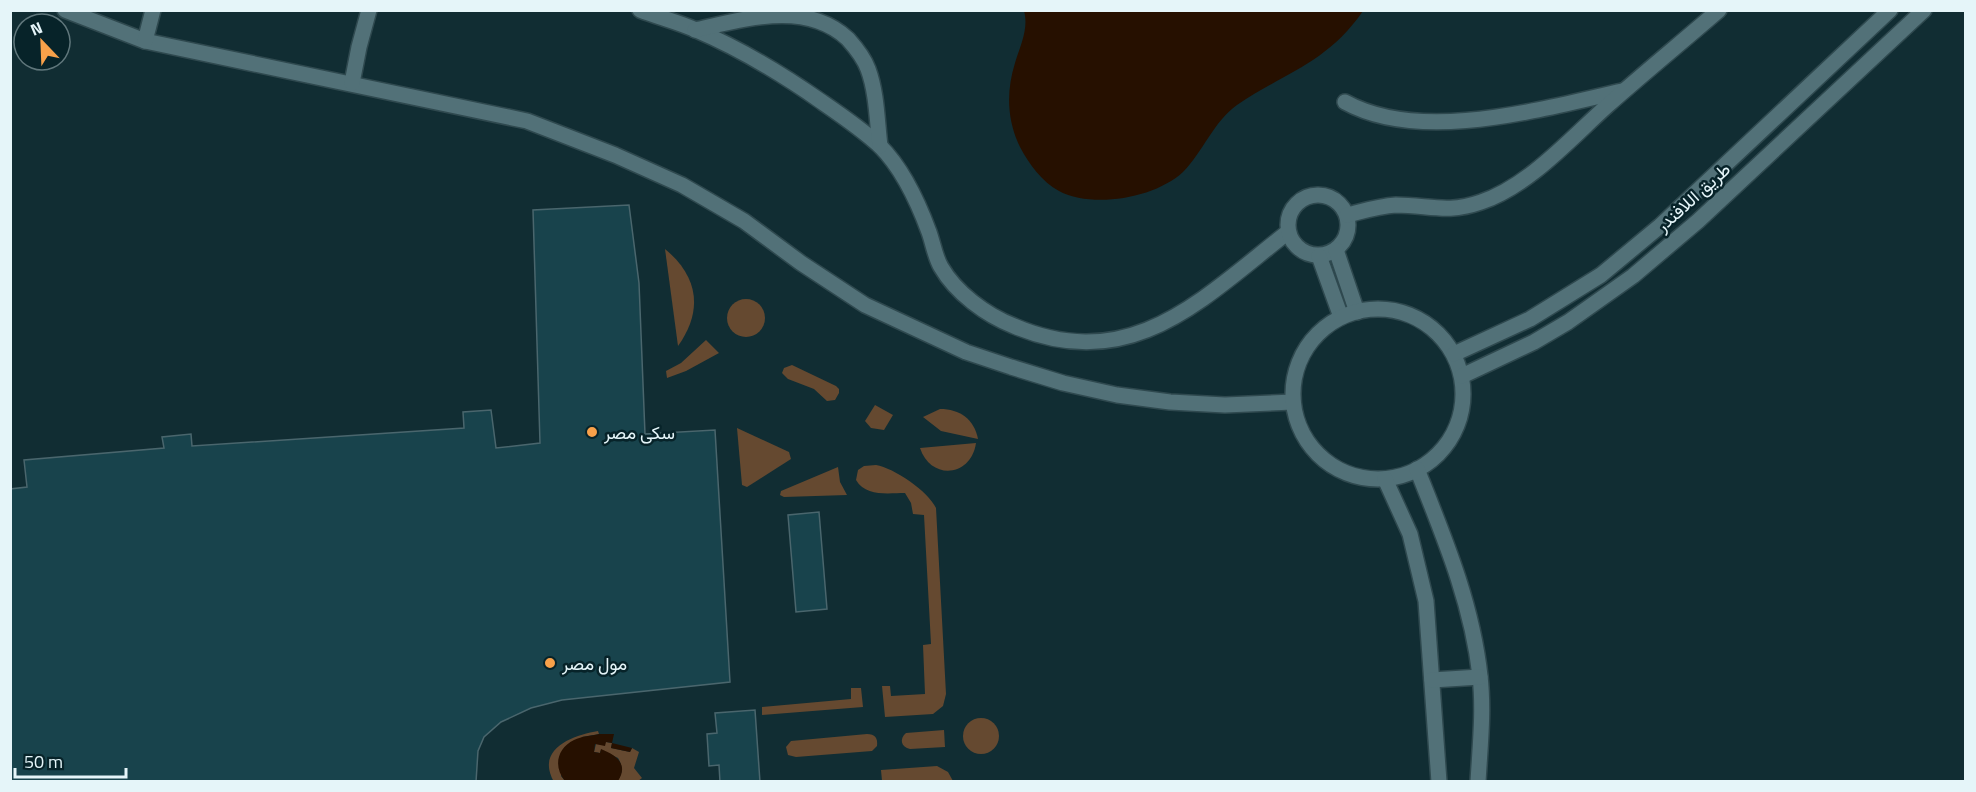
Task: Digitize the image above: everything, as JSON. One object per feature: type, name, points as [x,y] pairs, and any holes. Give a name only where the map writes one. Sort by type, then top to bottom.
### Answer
[{"type":"street","points":[[65,10],[145,41],[527,121],[615,155],[682,185],[744,221],[865,305],[989,360],[1063,383],[1170,402],[1225,405],[1293,402]]},
{"type":"street","points":[[145,41],[153,10]]},
{"type":"street","points":[[352,83],[369,10]]},
{"type":"street","points":[[640,10],[695,30],[745,54],[792,81],[837,112],[880,146],[901,173],[918,203],[940,266],[958,289],[980,307],[1004,322],[1030,333],[1058,340],[1086,342],[1115,340],[1143,333],[1193,306],[1288,232]]},
{"type":"street","points":[[1347,215],[1370,208],[1394,205],[1444,210],[1462,208],[1501,194],[1539,167],[1719,10]]},
{"type":"street","name":"طريق اللافندر","points":[[1454,354],[1530,319],[1601,275],[1660,226],[1890,10]]},
{"type":"street","name":"طريق اللافندر","points":[[1462,376],[1551,332],[1633,276],[1698,221],[1924,10]]},
{"type":"street","points":[[695,30],[774,14],[798,14],[820,20],[840,32],[857,49],[868,69],[874,92],[880,146]]},
{"type":"street","points":[[1344,102],[1362,112],[1384,118],[1428,121],[1475,119],[1521,114],[1625,90]]},
{"type":"street","points":[[1322,195],[1330,197],[1343,208],[1347,215],[1346,238],[1336,250],[1319,256],[1299,250],[1292,242],[1288,232],[1292,208],[1305,198],[1322,195]]},
{"type":"street","points":[[1336,250],[1357,312]]},
{"type":"street","points":[[1319,256],[1341,317]]},
{"type":"street","points":[[1385,309],[1413,316],[1436,332],[1454,354],[1462,376],[1463,404],[1455,430],[1439,453],[1417,469],[1401,476],[1385,479],[1352,475],[1323,459],[1302,434],[1293,402],[1296,372],[1300,359],[1317,334],[1341,317],[1357,312],[1385,309]]},
{"type":"street","points":[[1417,469],[1464,594],[1480,676],[1482,711],[1478,782]]},
{"type":"street","points":[[1385,479],[1410,534],[1426,601],[1439,782]]},
{"type":"street","points":[[1432,680],[1480,676]]},
{"type":"shaded area","points":[[1024,10],[1363,11],[1349,29],[1320,55],[1229,112],[1190,164],[1171,181],[1140,194],[1106,200],[1073,196],[1059,191],[1036,172],[1020,147],[1012,127],[1009,95],[1012,74],[1025,31]]},
{"type":"shaded area","points":[[665,249],[685,271],[694,295],[691,320],[678,346]]},
{"type":"shaded area","points":[[746,299],[760,304],[765,318],[760,332],[746,337],[732,332],[727,318],[732,304]]},
{"type":"shaded area","points":[[706,340],[719,353],[686,371],[667,378],[666,371],[681,363]]},
{"type":"shaded area","points":[[792,365],[836,386],[839,393],[835,400],[827,401],[814,389],[788,379],[782,373],[784,368]]},
{"type":"shaded area","points":[[875,405],[893,415],[884,430],[871,428],[865,421]]},
{"type":"shaded area","points":[[940,409],[947,409],[965,416],[973,426],[978,439],[941,431],[923,417]]},
{"type":"shaded area","points":[[737,428],[789,452],[791,459],[747,487],[742,485]]},
{"type":"shaded area","points":[[976,443],[967,463],[950,471],[933,466],[925,459],[920,448]]},
{"type":"shaded area","points":[[876,465],[910,481],[932,501],[936,508],[946,694],[943,706],[933,714],[885,717],[882,686],[890,686],[891,696],[925,694],[923,645],[931,644],[924,515],[913,514],[911,503],[905,493],[871,492],[860,485],[856,480],[858,470],[864,466]]},
{"type":"shaded area","points":[[838,467],[840,482],[847,495],[784,497],[780,495],[781,491]]},
{"type":"shaded area","points":[[851,688],[861,688],[863,707],[762,715],[762,707],[851,699]]},
{"type":"shaded area","points":[[981,718],[993,724],[999,736],[993,748],[981,754],[969,748],[963,736],[969,724]]},
{"type":"shaded area","points":[[944,730],[945,747],[910,749],[902,742],[906,733]]},
{"type":"shaded area","points":[[598,731],[599,734],[582,737],[561,776],[565,781],[554,782],[549,770],[549,761],[553,752],[568,740]]},
{"type":"shaded area","points":[[599,734],[614,734],[612,743],[606,742],[605,746],[595,744],[594,752],[600,753],[601,749],[616,757],[622,770],[618,781],[565,781],[558,764],[564,748],[568,743],[577,739]]},
{"type":"shaded area","points":[[867,734],[876,739],[877,746],[872,751],[796,757],[788,755],[786,747],[791,741]]},
{"type":"shaded area","points":[[612,743],[611,748],[630,752],[632,748],[639,752],[634,768],[642,778],[638,781],[617,781],[622,770],[618,758],[601,750],[600,753],[594,752],[596,744]]},
{"type":"shaded area","points":[[612,743],[632,748],[630,752],[611,748]]},
{"type":"shaded area","points":[[937,766],[948,772],[953,781],[882,781],[881,770]]},
{"type":"building","points":[[629,205],[639,283],[645,434],[715,430],[730,682],[562,700],[531,708],[501,722],[484,737],[478,751],[476,782],[10,782],[10,489],[27,487],[24,460],[164,448],[162,437],[191,434],[192,446],[464,428],[463,412],[491,410],[496,448],[540,443],[533,210]]},
{"type":"building","points":[[819,512],[827,609],[796,612],[788,515]]},
{"type":"building","points":[[755,710],[760,782],[720,782],[719,765],[709,766],[707,734],[717,733],[715,713]]},
{"type":"place","name":"سكى مصر","points":[[592,432]]},
{"type":"place","name":"مول مصر","points":[[550,663]]}]
